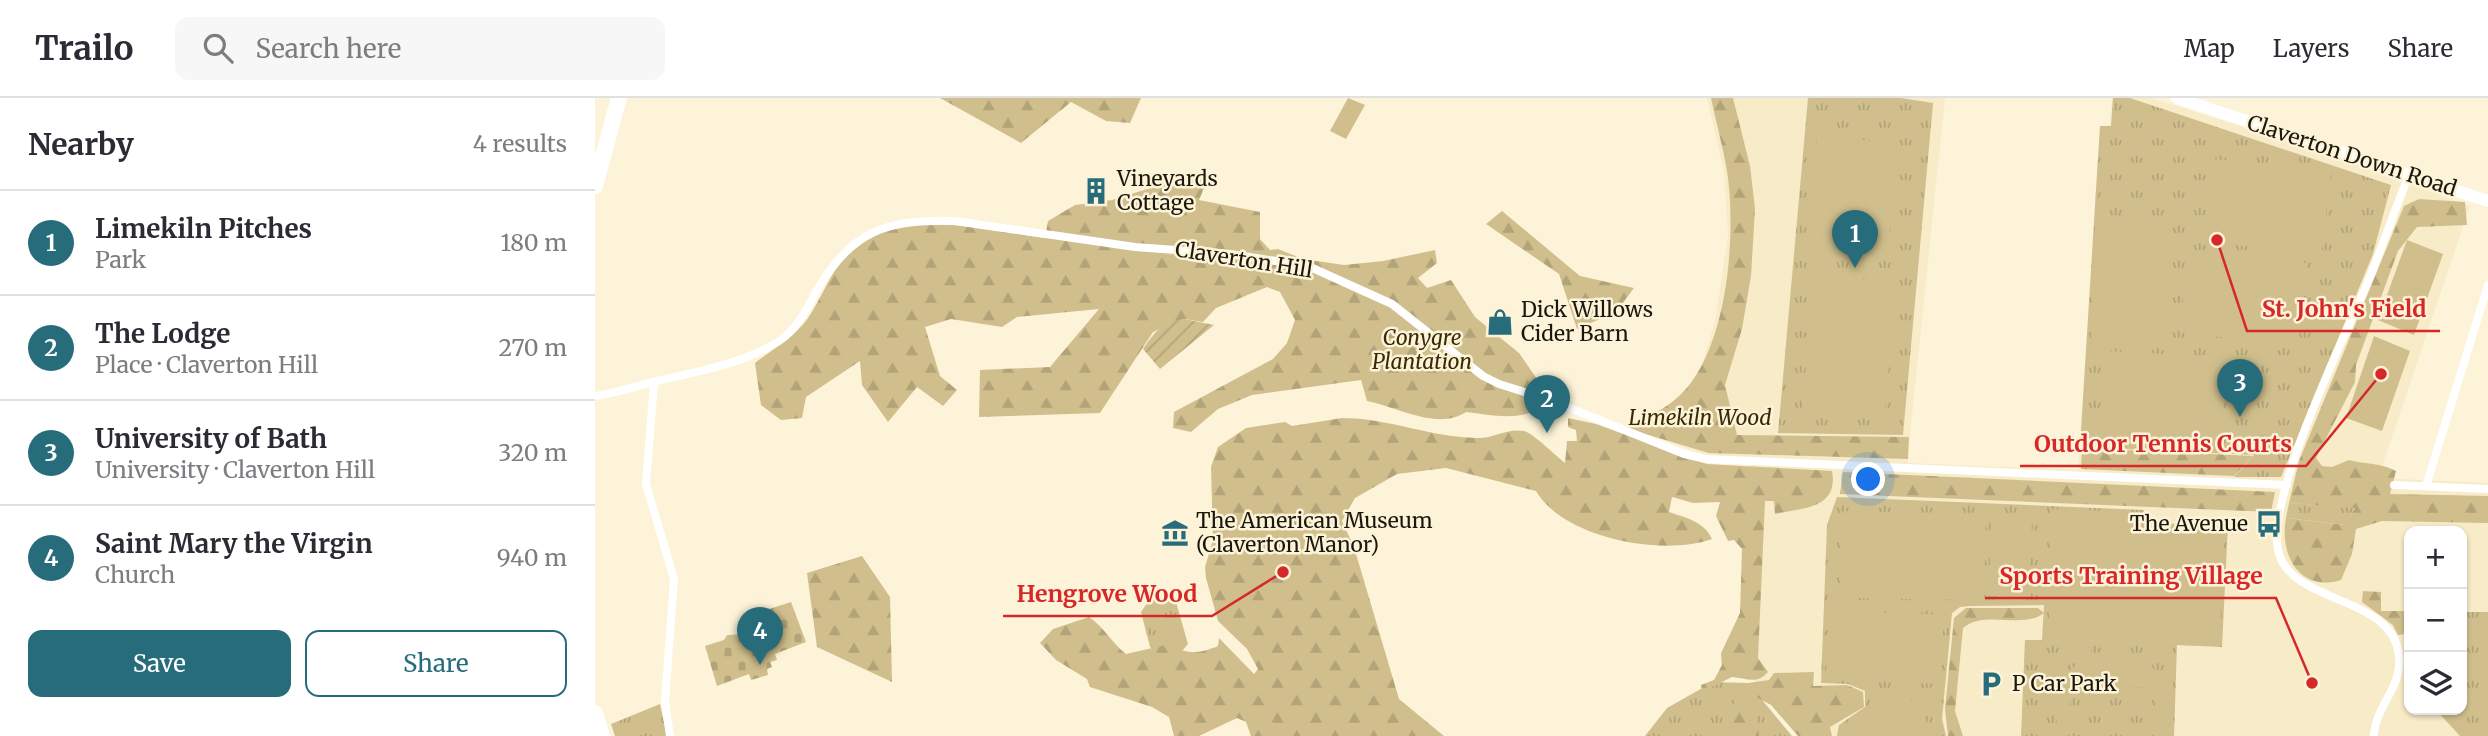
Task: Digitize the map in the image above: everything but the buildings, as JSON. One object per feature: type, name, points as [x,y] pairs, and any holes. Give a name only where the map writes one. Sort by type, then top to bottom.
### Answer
[{"type":"highway","points":[[595,186],[619,98]]},
{"type":"highway","points":[[595,713],[603,736]]},
{"type":"street","name":"Claverton Down Road","points":[[2177,98],[2488,201]]},
{"type":"street","points":[[2374,736],[2376,721],[2399,670],[2399,651],[2382,623],[2303,582],[2282,561],[2276,532],[2287,485],[2409,175]]},
{"type":"street","name":"Claverton Hill","points":[[595,396],[753,355],[781,339],[801,319],[844,250],[867,235],[909,223],[955,221],[1135,247],[1181,248],[1308,267],[1392,304],[1483,376],[1499,384],[1550,400],[1684,454],[1706,459],[2287,485]]},
{"type":"street","points":[[2426,486],[2488,285]]},
{"type":"street","points":[[654,382],[646,484],[674,579],[665,701],[670,736]]},
{"type":"street","points":[[2394,485],[2488,489]]},
{"type":"shaded area","points":[[1707,98],[1945,98],[1907,463],[2078,470],[2100,126],[2110,125],[2112,98],[2152,98],[2328,154],[2470,206],[2378,478],[2488,483],[2488,736],[1802,736],[1745,670],[1750,458],[1709,456],[1634,429],[1675,406],[1701,368],[1715,322],[1728,235],[1724,172]]},
{"type":"green space","points":[[940,98],[1141,98],[1130,123],[1106,121],[1071,102],[1021,143]]},
{"type":"green space","points":[[1348,98],[1365,105],[1346,139],[1330,131]]},
{"type":"green space","name":"Limekiln Wood","points":[[1711,98],[1733,98],[1750,166],[1755,209],[1751,276],[1742,329],[1725,385],[1737,435],[1909,437],[1908,459],[1709,453],[1625,428],[1667,406],[1691,383],[1706,358],[1717,328],[1729,261],[1731,228],[1725,162]]},
{"type":"green space","points":[[1808,98],[1901,98],[1933,103],[1903,435],[1778,433]]},
{"type":"green space","points":[[2113,98],[2130,98],[2391,185],[2373,254],[2281,477],[2234,477],[2254,455],[2080,447],[2100,126],[2111,126]]},
{"type":"green space","points":[[1817,136],[1897,143],[1887,261],[1807,254]]},
{"type":"green space","points":[[2214,159],[2331,173],[2321,255],[2204,241]]},
{"type":"green space","name":"Conygre Plantation","points":[[1198,173],[1204,188],[1199,200],[1260,212],[1260,239],[1270,250],[1278,249],[1303,259],[1344,265],[1383,261],[1435,250],[1437,263],[1418,278],[1427,288],[1451,280],[1475,317],[1519,353],[1544,389],[1542,407],[1524,415],[1514,416],[1466,412],[1455,417],[1431,418],[1367,401],[1361,380],[1252,395],[1218,409],[1191,432],[1173,428],[1174,412],[1273,359],[1287,343],[1295,320],[1280,292],[1267,287],[1216,308],[1203,322],[1184,319],[1153,332],[1100,413],[979,417],[980,370],[1050,367],[1099,309],[1017,317],[1002,327],[951,319],[925,327],[940,376],[957,390],[943,406],[917,387],[888,422],[862,385],[860,361],[806,397],[802,418],[781,420],[761,405],[755,363],[803,325],[842,261],[868,239],[891,230],[916,225],[970,227],[1045,238],[1048,221],[1075,205],[1112,200]]},
{"type":"green space","points":[[2419,199],[2465,202],[2467,225],[2417,227],[2398,251],[2356,365],[2355,382],[2316,458],[2322,466],[2332,467],[2349,460],[2384,466],[2396,471],[2390,494],[2488,496],[2488,523],[2382,521],[2356,529],[2352,554],[2341,580],[2326,583],[2314,581],[2303,576],[2289,557],[2286,518],[2345,525],[2355,508],[2289,503],[2299,461],[2404,206]]},
{"type":"green space","points":[[1502,211],[1580,276],[1634,288],[1616,312],[1577,329],[1559,274],[1486,224]]},
{"type":"green space","points":[[2095,220],[2169,222],[2165,342],[2091,340]]},
{"type":"green space","points":[[2407,240],[2443,254],[2414,335],[2378,320]]},
{"type":"green space","points":[[2189,249],[2307,263],[2297,346],[2179,332]]},
{"type":"green space","points":[[1814,275],[1896,282],[1884,420],[1802,413]]},
{"type":"green space","points":[[1184,319],[1214,325],[1160,369],[1143,349],[1160,328]]},
{"type":"green space","points":[[2374,336],[2410,351],[2382,431],[2346,418]]},
{"type":"green space","points":[[2107,351],[2226,357],[2222,442],[2102,436]]},
{"type":"green space","points":[[1342,418],[1376,421],[1459,437],[1482,438],[1511,431],[1524,431],[1539,440],[1565,463],[1567,441],[1577,441],[1576,430],[1568,427],[1568,418],[1596,424],[1707,464],[1832,471],[1833,484],[1830,493],[1816,504],[1775,514],[1774,501],[1765,501],[1758,658],[1768,672],[1755,680],[1732,677],[1702,692],[1701,685],[1714,680],[1722,665],[1721,653],[1740,613],[1742,549],[1734,540],[1728,541],[1716,516],[1720,502],[1693,503],[1672,497],[1669,512],[1699,524],[1712,539],[1668,546],[1642,544],[1591,532],[1568,521],[1549,507],[1536,491],[1446,468],[1397,474],[1355,498],[1342,521],[1354,547],[1399,699],[1444,736],[1251,736],[1246,722],[1237,718],[1199,736],[1174,736],[1169,717],[1152,707],[1090,687],[1087,679],[1056,660],[1040,643],[1053,629],[1089,617],[1126,654],[1170,644],[1188,652],[1205,651],[1218,646],[1219,638],[1254,674],[1258,669],[1247,649],[1218,621],[1206,578],[1205,567],[1213,540],[1211,467],[1218,447],[1246,428],[1285,422],[1292,426]]},
{"type":"green space","points":[[2082,448],[2253,456],[2234,476],[2081,469]]},
{"type":"green space","points":[[1843,472],[2275,492],[2271,512],[1840,494]]},
{"type":"green space","points":[[1837,497],[2144,510],[2144,523],[2228,525],[2222,647],[2177,645],[2174,736],[2021,736],[2025,640],[2042,640],[2044,605],[1960,607],[1952,613],[1942,719],[1946,736],[1837,736],[1839,725],[1865,707],[1865,691],[1848,684],[1821,683],[1827,525]]},
{"type":"green space","points":[[2289,503],[2355,507],[2346,525],[2286,518]]},
{"type":"green space","points":[[2050,509],[2140,512],[2140,527],[2223,529],[2220,646],[2049,642]]},
{"type":"green space","points":[[1843,511],[1986,514],[1984,600],[1840,598]]},
{"type":"green space","points":[[1991,518],[2032,519],[2029,597],[1989,596]]},
{"type":"green space","points":[[862,556],[890,597],[892,682],[817,647],[807,573]]},
{"type":"green space","points":[[2363,591],[2381,592],[2381,611],[2404,611],[2404,634],[2398,635],[2393,625],[2362,602]]},
{"type":"green space","points":[[1150,599],[1176,602],[1188,644],[1182,651],[1163,657],[1150,647],[1141,612]]},
{"type":"green space","points":[[791,602],[806,642],[775,654],[777,660],[770,662],[772,667],[767,669],[768,675],[751,680],[749,674],[717,686],[705,646],[724,640],[727,635],[769,633],[766,610]]},
{"type":"green space","points":[[1966,608],[2038,608],[2044,613],[2025,620],[1982,620],[1963,628],[1955,711],[1963,736],[1948,736],[1945,709],[1954,618]]},
{"type":"green space","points":[[1829,610],[1944,615],[1940,684],[1826,679]]},
{"type":"green space","points":[[2467,612],[2488,612],[2488,736],[2460,736],[2441,715],[2467,715]]},
{"type":"green space","points":[[2086,648],[2091,648],[2092,654],[2129,654],[2140,658],[2158,673],[2167,697],[2167,736],[2155,736],[2155,698],[2152,688],[2097,686],[2097,691],[2092,692],[2088,670],[2073,692],[2068,736],[2056,736],[2059,670],[2070,670],[2087,657]]},
{"type":"green space","points":[[1814,672],[1813,686],[1847,685],[1863,692],[1864,707],[1830,727],[1832,736],[1798,736],[1771,705],[1756,697],[1748,683],[1769,680],[1774,673]]},
{"type":"green space","points":[[1713,682],[1748,683],[1792,736],[1645,736],[1667,708]]},
{"type":"green space","points":[[1902,689],[1938,736],[1843,735]]},
{"type":"green space","points":[[1740,693],[1757,708],[1759,736],[1723,736],[1730,729],[1729,712]]},
{"type":"green space","points":[[660,704],[667,736],[615,736],[611,724]]},
{"type":"place","name":"Vineyards Cottage","points":[[1096,191]]},
{"type":"place","name":"St. John's Field","points":[[2217,240]]},
{"type":"place","name":"Limekiln Pitches","points":[[1855,268]]},
{"type":"place","name":"Dick Willows Cider Barn","points":[[1500,322]]},
{"type":"place","name":"Outdoor Tennis Courts","points":[[2381,374]]},
{"type":"place","name":"University of Bath","points":[[2240,417]]},
{"type":"place","name":"The Lodge","points":[[1547,433]]},
{"type":"place","name":"The Avenue","points":[[2269,524]]},
{"type":"place","name":"The American Museum (Claverton Manor)","points":[[1175,533]]},
{"type":"place","name":"Hengrove Wood","points":[[1283,572]]},
{"type":"place","name":"Saint Mary the Virgin","points":[[760,665]]},
{"type":"place","name":"Sports Training Village","points":[[2312,683]]},
{"type":"place","name":"P Car Park","points":[[1991,684]]}]
